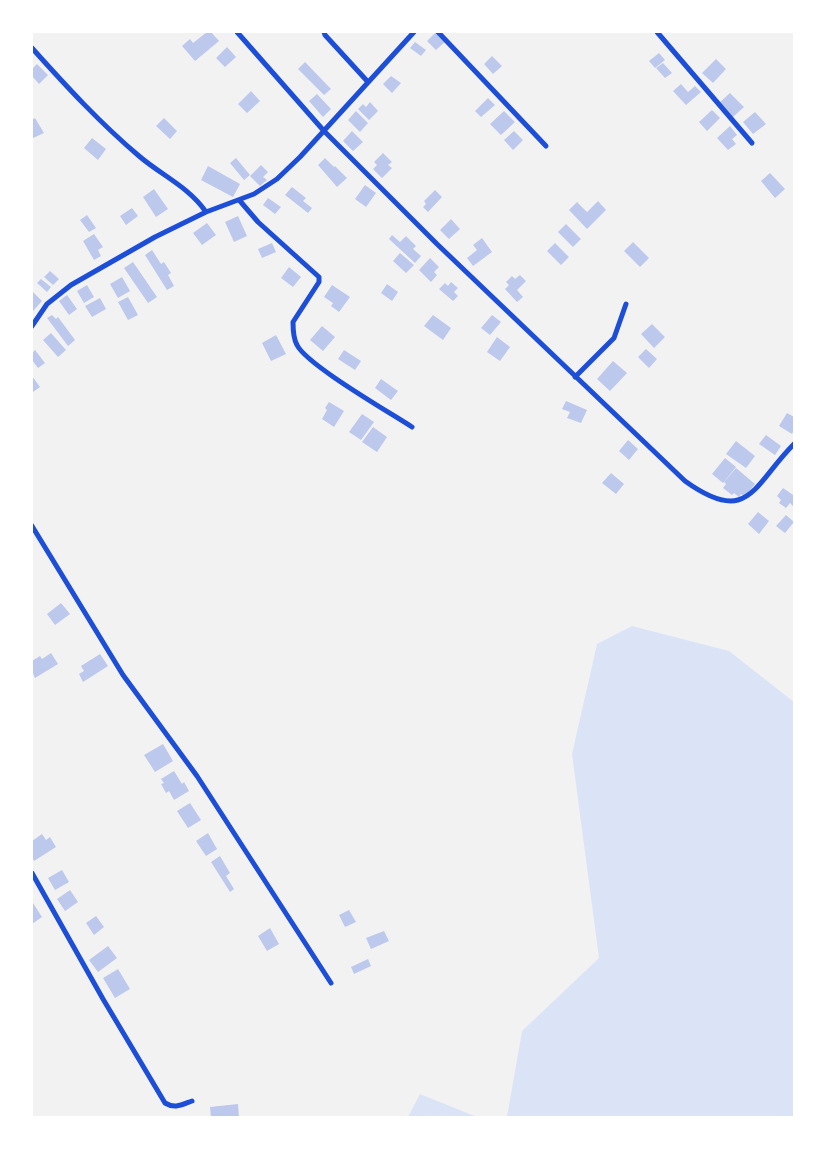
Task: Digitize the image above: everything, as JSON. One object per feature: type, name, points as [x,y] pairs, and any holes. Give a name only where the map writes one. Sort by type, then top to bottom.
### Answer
[{"type":"street","points":[[237,32],[324,131],[437,244],[678,475],[700,491],[718,499],[734,502],[747,498],[795,444]]},
{"type":"street","points":[[324,32],[368,82]]},
{"type":"street","points":[[32,324],[47,304],[71,285],[155,237],[206,212],[240,201],[277,179],[414,32]]},
{"type":"street","points":[[438,32],[546,146]]},
{"type":"street","points":[[657,32],[752,143]]},
{"type":"street","points":[[32,48],[96,117],[141,158],[189,192],[206,212]]},
{"type":"street","points":[[240,201],[258,222],[319,277],[319,282],[293,322],[297,345],[303,353],[340,381],[412,427]]},
{"type":"street","points":[[575,377],[614,338],[626,304]]},
{"type":"street","points":[[32,526],[123,675],[197,776],[331,983]]},
{"type":"street","points":[[32,873],[103,999],[165,1102],[170,1106],[178,1107],[192,1101]]},
{"type":"shaded area","points":[[632,626],[729,651],[794,702],[794,1117],[507,1117],[522,1031],[599,958],[572,754],[597,644]]},
{"type":"shaded area","points":[[420,1094],[477,1117],[408,1117]]},
{"type":"building","points":[[207,32],[211,32],[219,41],[195,61],[182,46],[190,39],[193,43]]},
{"type":"building","points":[[436,32],[446,41],[436,50],[427,41]]},
{"type":"building","points":[[415,42],[426,50],[421,56],[410,48]]},
{"type":"building","points":[[227,47],[236,57],[225,67],[216,58]]},
{"type":"building","points":[[659,53],[665,60],[655,68],[649,61]]},
{"type":"building","points":[[492,56],[502,66],[493,74],[484,64]]},
{"type":"building","points":[[716,59],[726,69],[713,83],[702,73]]},
{"type":"building","points":[[305,62],[331,89],[324,95],[298,69]]},
{"type":"building","points":[[663,63],[672,73],[665,78],[656,68]]},
{"type":"building","points":[[37,64],[48,75],[39,84],[32,76],[32,69]]},
{"type":"building","points":[[391,76],[401,83],[392,93],[383,84]]},
{"type":"building","points":[[681,84],[688,92],[695,86],[701,92],[686,105],[673,91]]},
{"type":"building","points":[[251,91],[260,101],[247,113],[238,104]]},
{"type":"building","points":[[730,93],[744,107],[733,117],[720,102]]},
{"type":"building","points":[[317,94],[331,109],[323,117],[309,101]]},
{"type":"building","points":[[488,98],[495,105],[481,117],[475,111]]},
{"type":"building","points":[[370,102],[378,111],[369,120],[358,109],[363,104],[366,107]]},
{"type":"building","points":[[712,110],[720,118],[707,131],[699,122]]},
{"type":"building","points":[[356,111],[368,123],[360,132],[348,120]]},
{"type":"building","points":[[504,111],[515,122],[501,135],[490,124]]},
{"type":"building","points":[[755,112],[766,124],[753,134],[743,122]]},
{"type":"building","points":[[35,118],[44,133],[33,138],[32,120]]},
{"type":"building","points":[[164,118],[177,131],[170,139],[156,126]]},
{"type":"building","points":[[730,126],[737,135],[732,139],[736,144],[728,150],[717,138]]},
{"type":"building","points":[[352,131],[363,142],[353,151],[343,141]]},
{"type":"building","points":[[514,131],[523,140],[513,150],[504,140]]},
{"type":"building","points":[[92,138],[106,149],[98,160],[84,148]]},
{"type":"building","points":[[383,153],[392,162],[388,165],[392,168],[382,178],[373,169],[377,165],[374,162]]},
{"type":"building","points":[[236,158],[250,175],[244,180],[230,163]]},
{"type":"building","points":[[325,158],[347,178],[337,187],[318,165]]},
{"type":"building","points":[[261,165],[268,172],[263,177],[267,180],[260,186],[250,176]]},
{"type":"building","points":[[208,166],[240,184],[233,197],[201,180]]},
{"type":"building","points":[[770,173],[785,189],[775,198],[761,181]]},
{"type":"building","points":[[365,185],[376,193],[366,207],[355,199]]},
{"type":"building","points":[[292,187],[306,198],[303,201],[312,208],[308,213],[285,195]]},
{"type":"building","points":[[154,189],[168,209],[156,217],[143,197]]},
{"type":"building","points":[[435,190],[442,197],[428,212],[423,207],[426,204],[424,201]]},
{"type":"building","points":[[268,198],[281,207],[275,214],[263,205]]},
{"type":"building","points":[[598,201],[606,210],[587,229],[569,210],[577,202],[587,212]]},
{"type":"building","points":[[132,208],[138,216],[126,225],[120,216]]},
{"type":"building","points":[[87,215],[96,228],[89,232],[80,220]]},
{"type":"building","points":[[238,216],[247,236],[234,242],[225,222]]},
{"type":"building","points":[[451,219],[460,229],[449,239],[440,230]]},
{"type":"building","points":[[207,223],[216,235],[202,245],[193,233]]},
{"type":"building","points":[[566,224],[581,239],[573,247],[558,232]]},
{"type":"building","points":[[94,234],[103,247],[98,250],[101,256],[94,260],[83,241]]},
{"type":"building","points":[[392,235],[400,242],[406,236],[416,246],[413,249],[421,256],[415,263],[389,239]]},
{"type":"building","points":[[482,238],[492,252],[473,266],[467,258],[477,250],[473,245]]},
{"type":"building","points":[[633,242],[649,258],[640,267],[624,251]]},
{"type":"building","points":[[272,243],[276,252],[262,258],[258,249]]},
{"type":"building","points":[[555,243],[569,257],[561,265],[547,251]]},
{"type":"building","points":[[152,250],[161,264],[164,262],[171,273],[168,275],[174,286],[167,290],[145,255]]},
{"type":"building","points":[[400,253],[414,265],[406,273],[393,261]]},
{"type":"building","points":[[430,258],[439,267],[434,272],[437,275],[431,282],[419,270]]},
{"type":"building","points":[[133,262],[157,297],[148,303],[124,268]]},
{"type":"building","points":[[289,267],[301,277],[293,287],[281,278]]},
{"type":"building","points":[[50,271],[59,279],[53,285],[44,277]]},
{"type":"building","points":[[520,275],[526,281],[517,290],[523,297],[517,302],[505,289],[509,285],[506,282],[512,276],[515,279]]},
{"type":"building","points":[[122,277],[130,291],[118,298],[110,284]]},
{"type":"building","points":[[41,279],[51,287],[47,292],[37,283]]},
{"type":"building","points":[[451,282],[458,288],[454,292],[458,296],[453,301],[439,289],[445,283],[448,286]]},
{"type":"building","points":[[387,284],[398,292],[392,301],[381,293]]},
{"type":"building","points":[[87,285],[94,297],[84,303],[77,291]]},
{"type":"building","points":[[332,285],[350,297],[339,312],[331,306],[333,303],[324,297]]},
{"type":"building","points":[[32,291],[42,301],[33,311],[32,310]]},
{"type":"building","points":[[67,295],[77,309],[69,315],[59,301]]},
{"type":"building","points":[[128,297],[138,315],[128,320],[118,302]]},
{"type":"building","points":[[100,298],[106,309],[92,317],[85,306]]},
{"type":"building","points":[[52,315],[56,319],[58,317],[75,340],[68,346],[47,318]]},
{"type":"building","points":[[433,315],[451,328],[443,340],[424,326]]},
{"type":"building","points":[[492,315],[501,322],[490,335],[481,328]]},
{"type":"building","points":[[652,324],[665,337],[654,348],[641,334]]},
{"type":"building","points":[[322,326],[335,337],[323,351],[310,340]]},
{"type":"building","points":[[51,333],[66,350],[58,357],[43,340]]},
{"type":"building","points":[[276,335],[286,354],[271,361],[262,343]]},
{"type":"building","points":[[497,337],[510,347],[500,361],[487,352]]},
{"type":"building","points":[[646,349],[657,359],[649,368],[638,357]]},
{"type":"building","points":[[35,350],[45,363],[38,368],[32,360],[32,353]]},
{"type":"building","points":[[344,350],[361,361],[355,370],[338,359]]},
{"type":"building","points":[[613,361],[627,373],[610,391],[597,379]]},
{"type":"building","points":[[32,376],[40,387],[33,392],[32,390]]},
{"type":"building","points":[[381,379],[398,391],[391,400],[375,388]]},
{"type":"building","points":[[566,401],[587,410],[581,423],[567,418],[570,412],[562,409]]},
{"type":"building","points":[[329,402],[344,411],[334,427],[322,419]]},
{"type":"building","points":[[787,413],[794,417],[792,434],[779,426]]},
{"type":"building","points":[[362,414],[374,422],[361,440],[349,432]]},
{"type":"building","points":[[373,427],[387,437],[377,452],[362,442]]},
{"type":"building","points":[[766,435],[781,446],[775,455],[759,444]]},
{"type":"building","points":[[628,440],[638,449],[629,460],[619,451]]},
{"type":"building","points":[[736,441],[755,456],[746,468],[726,454]]},
{"type":"building","points":[[725,458],[736,467],[723,483],[712,474]]},
{"type":"building","points":[[736,468],[755,484],[745,497],[741,494],[739,497],[734,493],[732,495],[723,488],[726,484],[724,482]]},
{"type":"building","points":[[611,473],[624,484],[616,494],[602,483]]},
{"type":"building","points":[[783,488],[793,495],[794,492],[793,506],[790,503],[786,508],[779,503],[781,500],[777,496]]},
{"type":"building","points":[[758,512],[769,521],[759,534],[748,524]]},
{"type":"building","points":[[786,515],[794,522],[785,533],[776,526]]},
{"type":"building","points":[[61,603],[70,614],[55,625],[47,614]]},
{"type":"building","points":[[51,653],[58,664],[35,678],[32,661],[40,656],[42,659]]},
{"type":"building","points":[[100,654],[108,666],[83,682],[79,674],[84,671],[81,666]]},
{"type":"building","points":[[163,744],[173,761],[155,772],[144,755]]},
{"type":"building","points":[[174,771],[189,791],[174,800],[169,791],[166,793],[161,779]]},
{"type":"building","points":[[190,803],[201,820],[188,828],[177,811]]},
{"type":"building","points":[[208,833],[217,849],[206,856],[196,841]]},
{"type":"building","points":[[42,834],[46,840],[50,837],[56,847],[34,861],[32,841]]},
{"type":"building","points":[[220,856],[230,873],[226,876],[234,889],[230,892],[211,862]]},
{"type":"building","points":[[62,870],[69,882],[55,890],[48,878]]},
{"type":"building","points":[[70,890],[78,902],[65,911],[57,899]]},
{"type":"building","points":[[32,904],[42,917],[32,924]]},
{"type":"building","points":[[349,910],[356,922],[345,927],[339,915]]},
{"type":"building","points":[[96,916],[104,927],[94,935],[86,923]]},
{"type":"building","points":[[270,928],[279,944],[267,951],[258,936]]},
{"type":"building","points":[[384,931],[389,941],[371,949],[366,938]]},
{"type":"building","points":[[108,946],[117,958],[98,972],[89,960]]},
{"type":"building","points":[[368,959],[371,966],[354,974],[351,967]]},
{"type":"building","points":[[118,969],[130,989],[115,998],[103,978]]},
{"type":"building","points":[[238,1104],[239,1118],[211,1118],[210,1107]]}]
